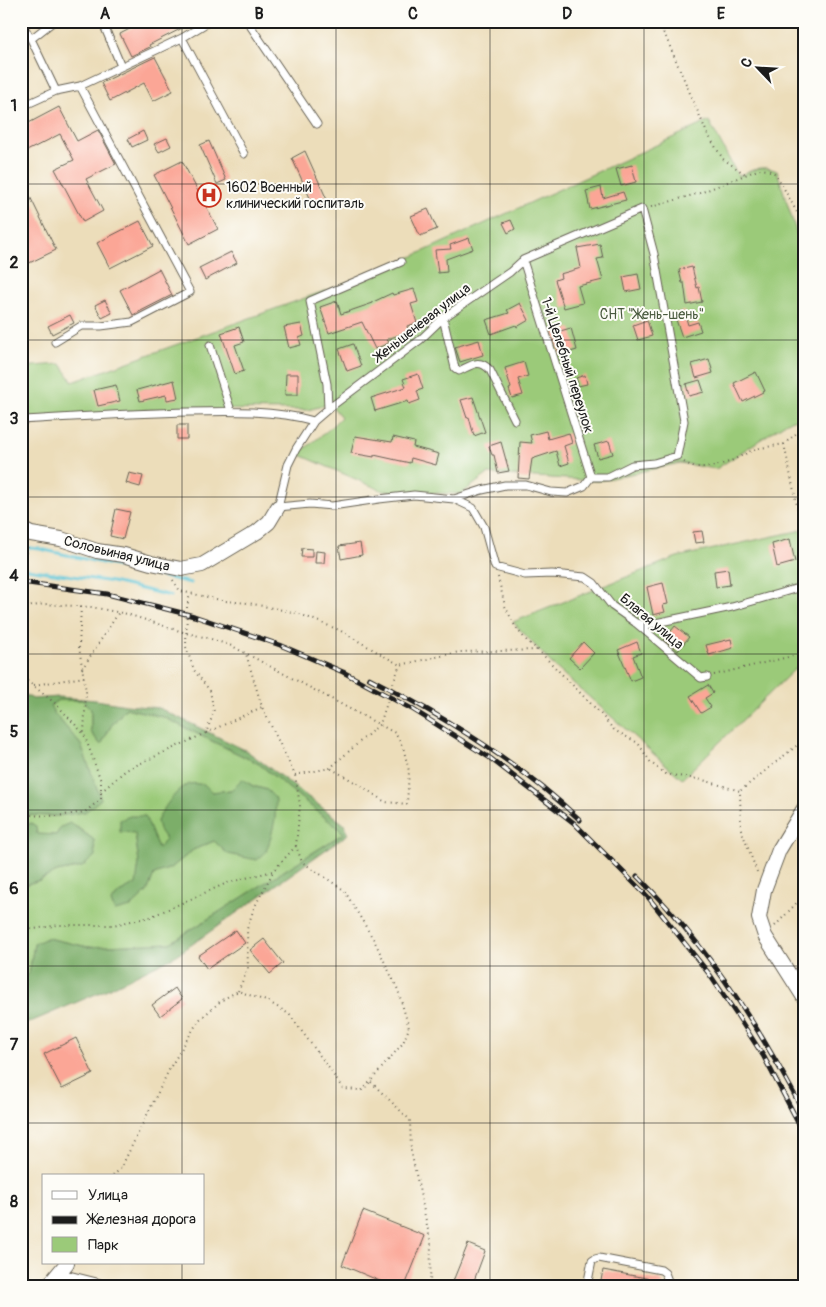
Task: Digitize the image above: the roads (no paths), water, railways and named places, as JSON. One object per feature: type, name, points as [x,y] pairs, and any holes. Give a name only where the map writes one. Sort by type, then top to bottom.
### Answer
[{"type":"street","name":"Соловьиная улица","points":[[26,531],[97,550],[181,569],[202,565],[257,532],[269,522],[278,507]]},
{"type":"street","points":[[805,807],[779,850],[764,890],[760,918],[765,936],[805,1000]]},
{"type":"street","points":[[53,1281],[67,1264]]},
{"type":"street","points":[[53,1281],[98,1286]]},
{"type":"lane","points":[[31,39],[54,21]]},
{"type":"lane","points":[[102,21],[121,66]]},
{"type":"lane","points":[[21,107],[56,91],[80,86],[182,38],[210,21]]},
{"type":"lane","points":[[247,21],[317,124]]},
{"type":"lane","points":[[21,22],[56,91]]},
{"type":"lane","points":[[182,38],[244,154]]},
{"type":"lane","points":[[56,342],[82,326],[101,326],[132,322],[190,292],[80,86]]},
{"type":"lane","name":"Женьшеневая улица","points":[[328,409],[420,340],[443,318],[510,272],[523,260],[642,209],[654,254],[684,420],[676,456],[654,464],[632,465],[608,477],[590,477]]},
{"type":"lane","name":"1-й Целебный переулок","points":[[523,260],[590,477]]},
{"type":"lane","points":[[328,409],[327,384],[310,301],[401,262]]},
{"type":"lane","points":[[443,318],[455,368],[459,371],[479,363],[484,364],[490,370],[515,420]]},
{"type":"lane","points":[[210,345],[231,411]]},
{"type":"lane","name":"Соловьиная улица","points":[[278,507],[288,465],[296,449],[314,421],[328,409]]},
{"type":"lane","points":[[21,420],[231,411],[298,416],[314,421]]},
{"type":"lane","points":[[278,507],[310,504],[332,506],[378,498],[414,495],[454,500],[482,490],[505,485],[526,485],[567,494],[584,486],[590,477]]},
{"type":"lane","name":"Благая улица","points":[[454,500],[474,508],[484,527],[495,567],[525,575],[585,576],[594,583],[612,606],[636,623],[700,678],[707,677]]},
{"type":"lane","points":[[636,623],[646,624],[732,608],[805,586]]},
{"type":"lane","points":[[587,1286],[592,1261],[599,1258],[661,1270],[665,1273],[670,1286]]},
{"type":"waterway","points":[[21,547],[40,549],[191,583]]},
{"type":"waterway","points":[[21,568],[112,582],[171,596]]},
{"type":"railway","points":[[21,582],[107,594],[194,616],[280,645],[343,672],[412,709],[490,758],[574,823],[648,897],[710,975],[737,1015],[764,1057],[805,1135]]},
{"type":"railway","points":[[369,678],[425,708],[480,742],[532,779],[580,820]]},
{"type":"railway","points":[[637,876],[675,917],[710,960],[757,1029],[805,1114]]},
{"type":"place","name":"1602 Военный клинический госпиталь","points":[[209,195]]},
{"type":"park label","name":"СНТ \"Жень-шень\"","points":[[652,314]]}]
